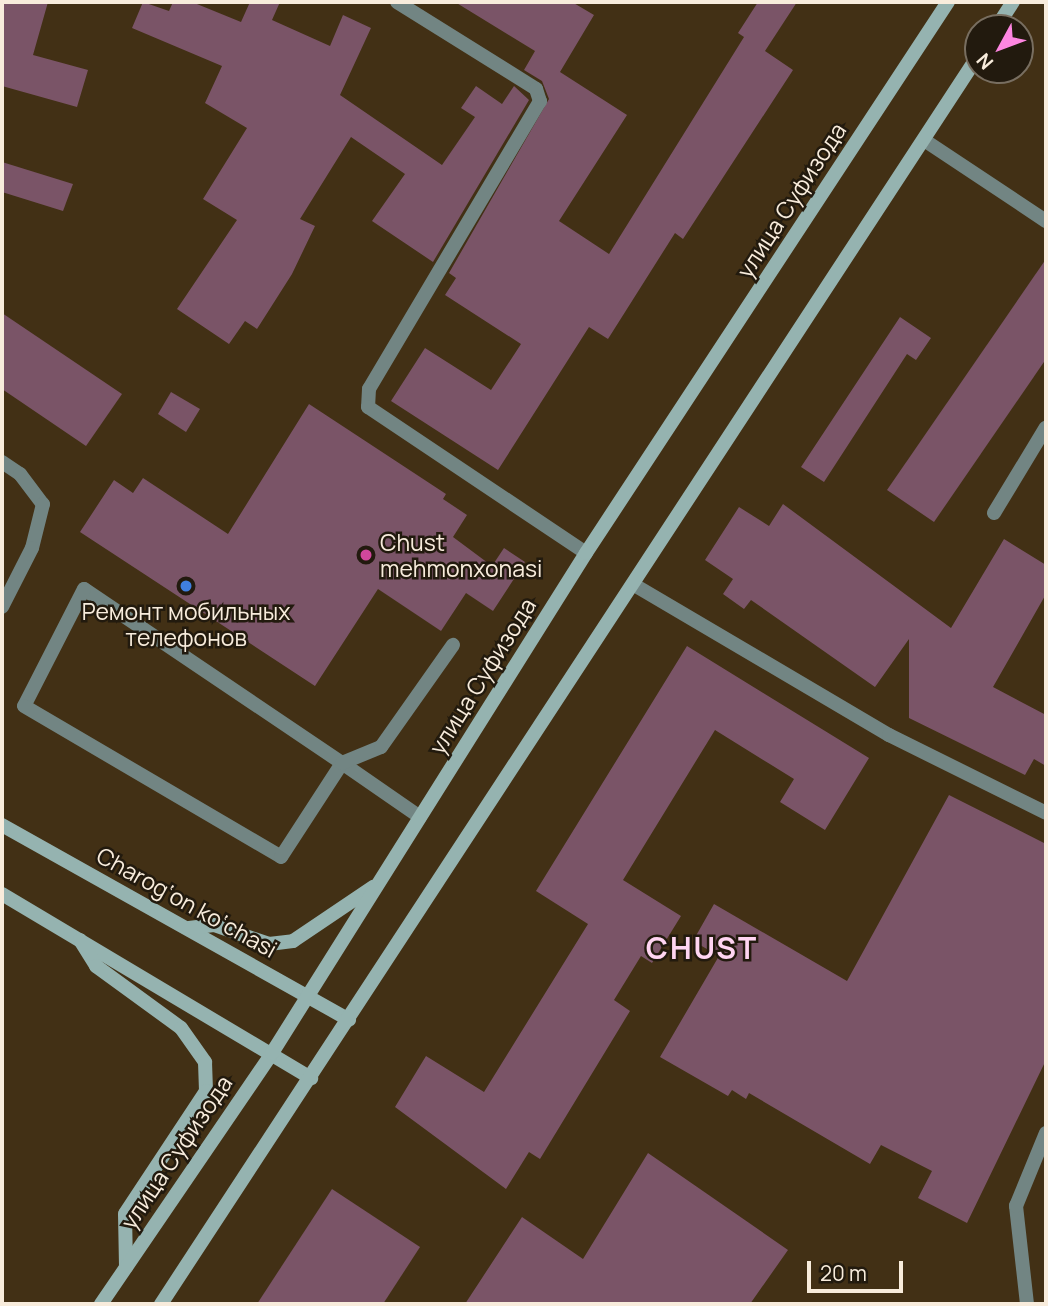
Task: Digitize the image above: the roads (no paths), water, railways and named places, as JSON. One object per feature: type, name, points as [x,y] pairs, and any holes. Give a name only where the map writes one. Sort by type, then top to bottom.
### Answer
[{"type":"main road","name":"улица Суфизода","points":[[101,1304],[272,1053],[373,887],[586,553],[948,2]]},
{"type":"main road","points":[[161,1304],[636,586],[964,78]]},
{"type":"main road","name":"Charog‘on ko‘chasi","points":[[2,825],[349,1020]]},
{"type":"main road","points":[[189,928],[214,925],[269,944],[293,941],[373,887]]},
{"type":"main road","points":[[2,894],[311,1077]]},
{"type":"main road","points":[[80,940],[96,967],[181,1028],[205,1062],[206,1091],[125,1214],[126,1267]]},
{"type":"street","points":[[397,2],[536,89],[540,101],[369,389],[368,407],[586,553]]},
{"type":"street","points":[[924,140],[1046,221]]},
{"type":"street","points":[[994,513],[1046,427]]},
{"type":"street","points":[[2,461],[20,474],[43,504],[32,548],[2,607]]},
{"type":"street","points":[[636,586],[889,735],[1046,813]]},
{"type":"street","points":[[420,817],[342,763],[84,589],[24,706],[281,857],[342,763],[381,747],[453,645]]},
{"type":"street","points":[[1027,1304],[1016,1206],[1046,1133]]},
{"type":"place","name":"Chust mehmonxonasi","points":[[366,555]]},
{"type":"place","name":"Ремонт мобильных телефонов","points":[[186,586]]},
{"type":"district","name":"CHUST","points":[[702,948]]}]
